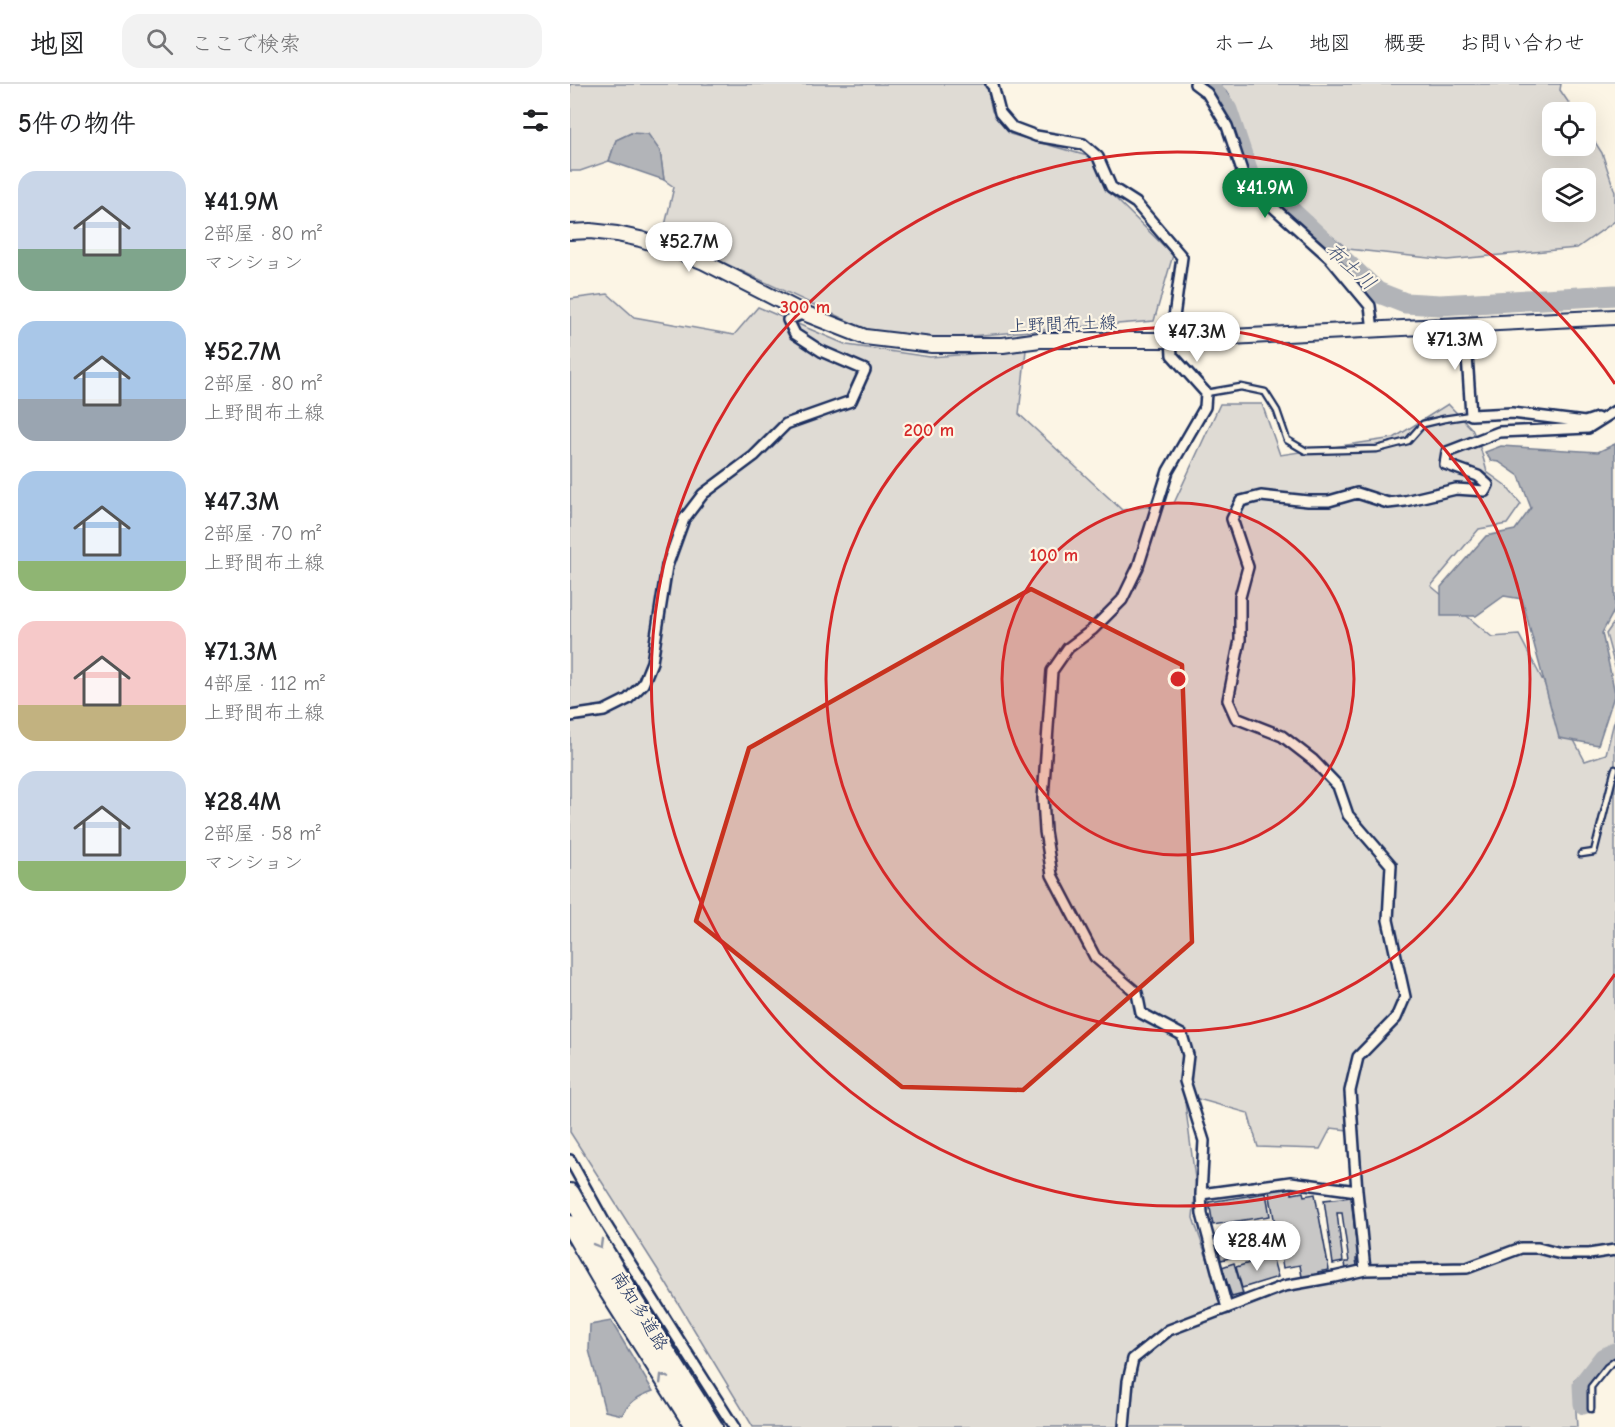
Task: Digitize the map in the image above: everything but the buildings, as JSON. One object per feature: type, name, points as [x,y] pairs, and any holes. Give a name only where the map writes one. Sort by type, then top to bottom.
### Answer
[{"type":"highway","name":"南知多道路","points":[[570,1194],[628,1294],[713,1427]]},
{"type":"highway","name":"南知多道路","points":[[570,1225],[606,1287],[695,1427]]},
{"type":"main road","name":"上野間布土線","points":[[570,232],[590,231],[640,239],[704,262],[804,313],[865,337],[932,345],[1004,345],[1040,340],[1171,340],[1615,317]]},
{"type":"street","points":[[991,84],[1000,113],[1011,128],[1036,136],[1083,144],[1098,157],[1111,187],[1136,203],[1182,257],[1171,340],[1172,355],[1206,393],[1205,407],[1168,471],[1138,567],[1122,600],[1092,630],[1068,648],[1052,671],[1043,798],[1045,831],[1052,875],[1095,957],[1137,993],[1141,1013],[1182,1035],[1188,1055],[1185,1081],[1204,1141],[1202,1214],[1227,1308]]},
{"type":"street","points":[[1195,84],[1207,93],[1227,126],[1246,183],[1330,258],[1370,306],[1373,330]]},
{"type":"street","points":[[570,716],[604,711],[628,699],[643,684],[652,662],[667,566],[684,519],[703,494],[754,456],[786,424],[851,401],[865,370],[821,351],[795,334],[788,320],[804,313]]},
{"type":"street","points":[[1465,326],[1471,414],[1512,413],[1585,422],[1606,416]]},
{"type":"street","points":[[1365,1270],[1350,1091],[1358,1057],[1396,1018],[1405,997],[1388,920],[1391,865],[1348,815],[1338,786],[1313,760],[1282,736],[1236,718],[1228,700],[1240,640],[1240,597],[1248,567],[1232,519],[1241,501],[1260,496],[1329,501],[1357,492],[1388,503],[1456,489],[1485,490],[1488,484],[1478,476],[1445,464],[1447,452],[1499,432],[1588,428],[1615,411]]},
{"type":"street","points":[[570,1160],[606,1225],[734,1427]]},
{"type":"street","points":[[1201,1194],[1291,1182],[1357,1191]]},
{"type":"street","points":[[1124,1427],[1128,1381],[1133,1359],[1169,1330],[1284,1286],[1365,1270],[1467,1268],[1521,1248],[1538,1248],[1561,1254],[1589,1254],[1615,1250]]},
{"type":"lane","points":[[1206,393],[1240,387],[1265,392],[1277,411],[1287,440],[1306,451],[1377,449],[1408,441],[1423,424],[1471,414]]},
{"type":"lane","points":[[1581,854],[1594,852],[1615,769]]},
{"type":"lane","points":[[1591,1409],[1591,1388],[1607,1367],[1615,1361]]},
{"type":"highlighted area","points":[[1031,589],[1182,665],[1192,942],[1023,1090],[902,1087],[696,921],[749,748]]},
{"type":"shaded area","points":[[570,84],[984,84],[987,86],[992,111],[1010,134],[1091,157],[1109,192],[1173,255],[1154,321],[933,339],[865,329],[663,234],[674,187],[664,180],[660,151],[631,133],[616,140],[609,161],[580,171],[570,171]]},
{"type":"shaded area","points":[[1217,84],[1561,84],[1560,90],[1568,102],[1542,102],[1542,156],[1596,156],[1596,144],[1602,153],[1615,192],[1615,221],[1577,248],[1447,260],[1348,249],[1258,177],[1229,94]]},
{"type":"shaded area","points":[[631,133],[648,134],[660,151],[664,180],[609,161],[616,140]]},
{"type":"shaded area","points":[[608,294],[634,317],[734,335],[758,307],[847,345],[930,357],[1026,350],[1019,414],[1122,510],[1174,503],[1220,404],[1262,404],[1280,455],[1394,438],[1448,404],[1472,429],[1487,472],[1505,485],[1521,504],[1507,524],[1479,529],[1431,586],[1492,637],[1519,635],[1585,761],[1606,754],[1615,718],[1615,1347],[1574,1380],[1577,1427],[753,1427],[658,1270],[570,1132],[570,299]],"holes":[[[1184,1095],[1248,1113],[1258,1147],[1320,1149],[1331,1128],[1357,1131],[1369,1274],[1287,1290],[1227,1315],[1193,1218],[1196,1186]]]},
{"type":"shaded area","points":[[1615,444],[1615,609],[1602,633],[1615,693],[1598,745],[1559,738],[1522,599],[1504,596],[1476,616],[1441,616],[1441,587],[1486,536],[1515,530],[1531,508],[1519,476],[1499,462],[1491,461],[1485,452],[1501,446],[1598,452]]},
{"type":"shaded area","points":[[1615,621],[1615,667],[1606,634]]},
{"type":"shaded area","points":[[611,1321],[653,1391],[635,1400],[622,1415],[605,1411],[589,1350],[590,1325]]},
{"type":"waterway","name":"布土川","points":[[1204,84],[1212,90],[1227,110],[1250,179],[1281,202],[1377,292],[1405,303],[1440,305],[1615,295]]},
{"type":"waterway","points":[[1584,1404],[1583,1385],[1604,1358],[1615,1353]]}]
